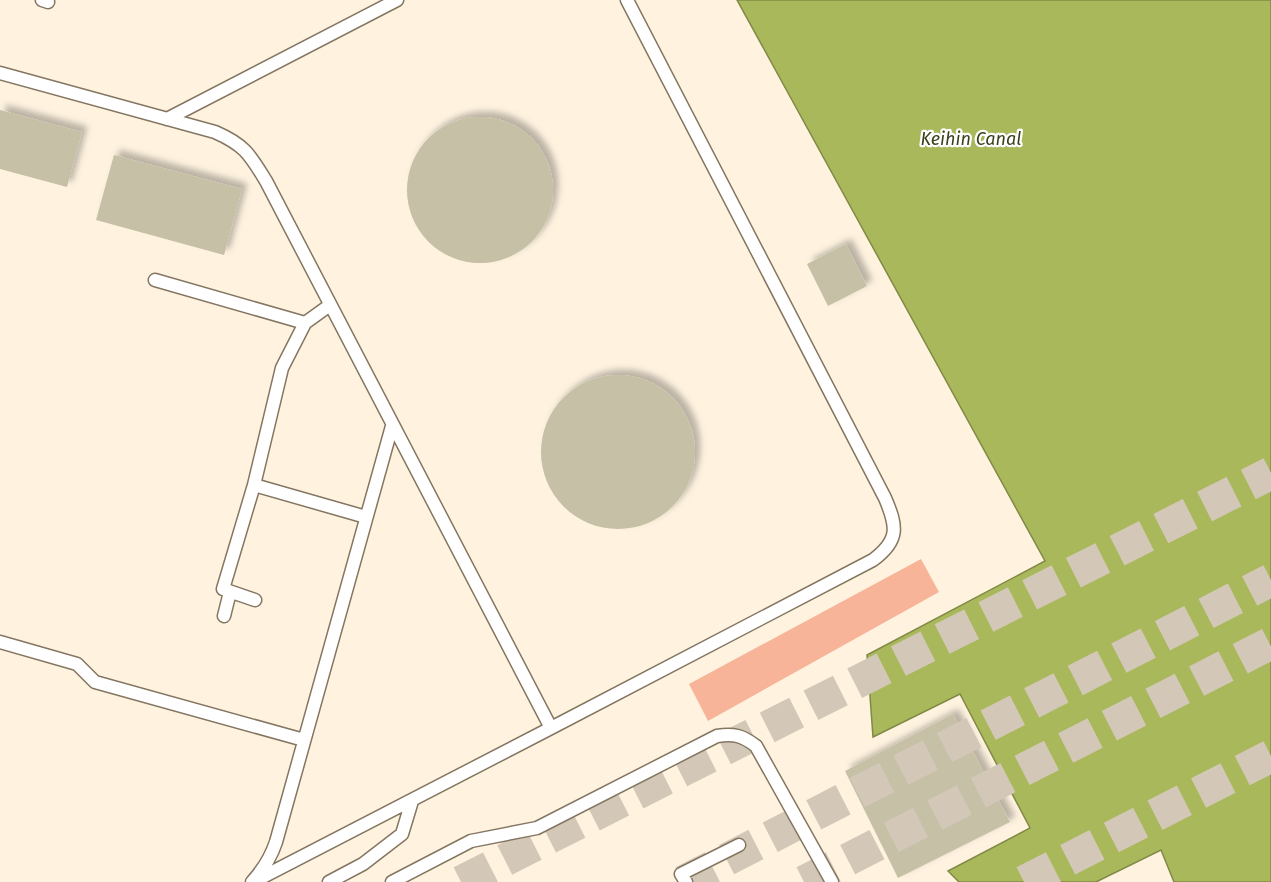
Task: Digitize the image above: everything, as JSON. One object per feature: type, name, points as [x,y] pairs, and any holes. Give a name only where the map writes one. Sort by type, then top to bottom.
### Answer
[{"type":"lane","points":[[167,119],[397,0]]},
{"type":"lane","points":[[253,882],[873,560],[891,544],[895,531],[893,516],[885,498],[627,0]]},
{"type":"lane","points":[[0,73],[216,132],[238,143],[249,153],[266,181],[551,729]]},
{"type":"lane","points":[[155,280],[305,323]]},
{"type":"lane","points":[[255,600],[223,590],[254,485],[282,368],[305,323],[330,305]]},
{"type":"lane","points":[[253,882],[271,856],[392,426]]},
{"type":"lane","points":[[254,485],[366,517]]},
{"type":"lane","points":[[224,616],[230,592]]},
{"type":"lane","points":[[0,642],[77,664],[95,682],[304,740]]},
{"type":"lane","points":[[392,882],[471,841],[537,828],[717,736],[731,734],[744,737],[756,746],[832,882]]},
{"type":"lane","points":[[329,882],[363,864],[402,834],[412,801]]},
{"type":"lane","points":[[686,882],[681,874],[739,844]]},
{"type":"shaded area","points":[[921,559],[939,592],[708,721],[689,684]]},
{"type":"water","name":"Keihin Canal","points":[[737,0],[1271,0],[1271,882],[1174,882],[1161,850],[1096,882],[959,882],[948,871],[1030,828],[960,694],[873,737],[867,655],[1045,561]]},
{"type":"building","points":[[0,110],[82,132],[67,187],[0,169]]},
{"type":"building","points":[[480,117],[508,122],[532,138],[548,162],[553,190],[548,218],[532,242],[508,258],[480,263],[452,258],[428,242],[412,218],[407,190],[412,162],[428,138],[452,122]]},
{"type":"building","points":[[114,155],[242,189],[224,255],[96,220]]},
{"type":"building","points":[[846,244],[867,286],[828,306],[807,264]]},
{"type":"building","points":[[618,375],[633,376],[648,381],[673,397],[689,422],[694,437],[694,467],[689,482],[673,507],[648,523],[633,528],[618,529],[603,528],[588,523],[563,507],[547,482],[542,467],[541,452],[542,437],[547,422],[563,397],[588,381],[603,376]]},
{"type":"building","points":[[953,714],[1010,822],[898,878],[845,771]]},
{"type":"tunnel","points":[[461,882],[1271,473]]},
{"type":"tunnel","points":[[683,882],[1271,580]]},
{"type":"tunnel","points":[[804,882],[1271,643]]},
{"type":"tunnel","points":[[1024,882],[1271,756]]}]
